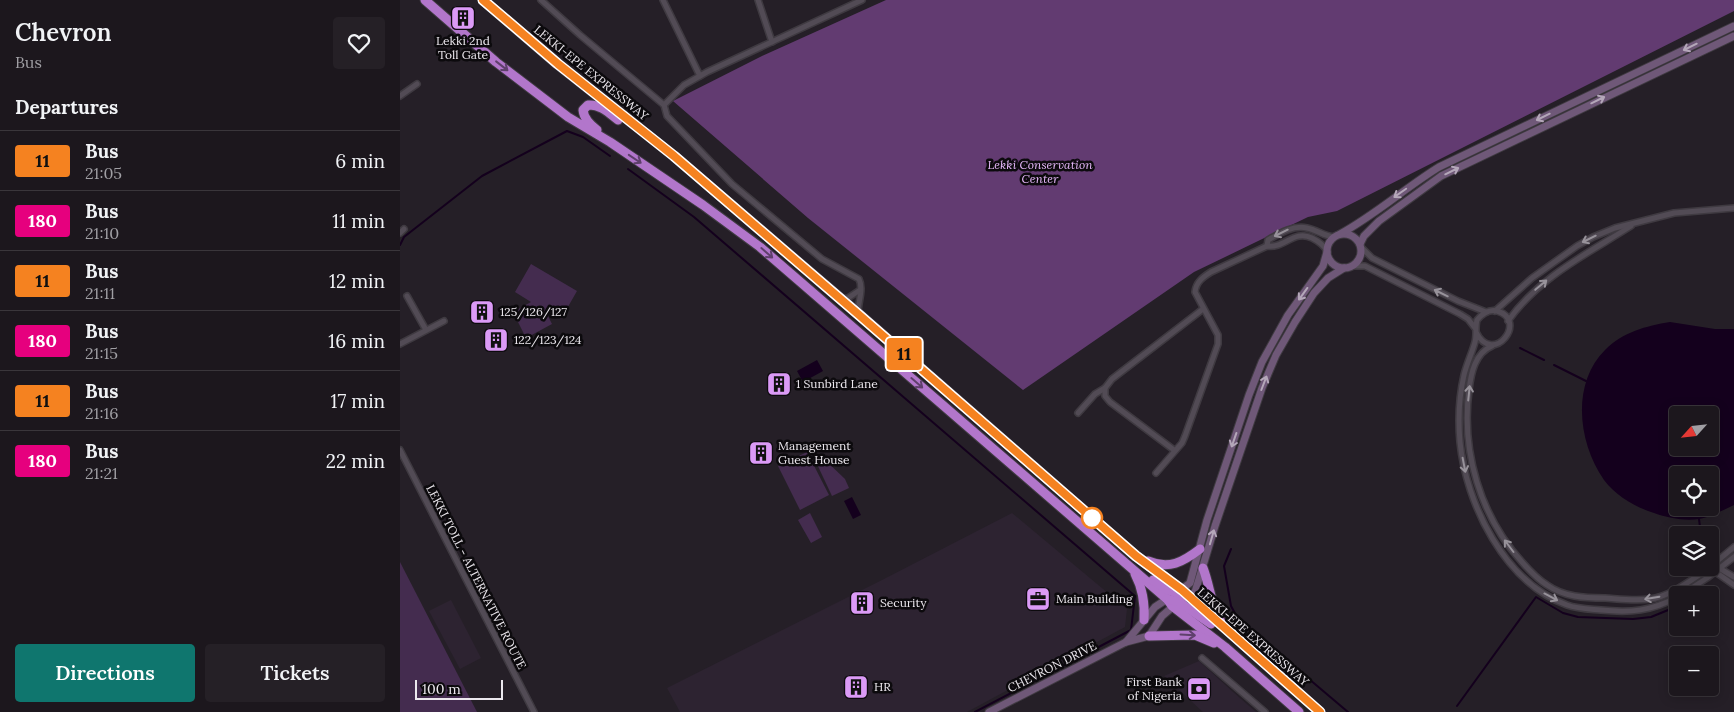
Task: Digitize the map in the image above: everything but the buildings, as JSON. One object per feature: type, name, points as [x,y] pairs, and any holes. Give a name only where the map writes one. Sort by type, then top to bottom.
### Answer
[{"type":"highway","name":"LEKKI-EPE EXPRESSWAY","points":[[425,0],[496,62],[568,117],[610,142],[723,219],[760,247],[1132,569],[1175,598]]},
{"type":"highway","name":"LEKKI-EPE EXPRESSWAY","points":[[483,0],[558,64],[674,156],[842,299],[1136,556],[1225,647],[1299,712]]},
{"type":"highway","points":[[610,142],[586,119],[584,114],[585,107],[594,104],[627,126],[639,129]]},
{"type":"highway","points":[[1092,534],[1101,536],[1150,578],[1206,620],[1273,678],[1289,686]]},
{"type":"highway","points":[[1136,556],[1161,566],[1180,562],[1200,549]]},
{"type":"highway","points":[[1203,568],[1210,588],[1214,609],[1225,629]]},
{"type":"highway","points":[[1132,569],[1143,592],[1145,603],[1144,620]]},
{"type":"highway","name":"LEKKI-EPE EXPRESSWAY","points":[[1189,597],[1320,712]]},
{"type":"highway","points":[[1175,598],[1189,597]]},
{"type":"highway","points":[[1149,636],[1195,635],[1225,647]]},
{"type":"street","points":[[541,0],[664,105],[667,116],[732,184],[822,259],[859,279],[861,289],[858,314]]},
{"type":"street","points":[[664,0],[700,76]]},
{"type":"street","points":[[758,0],[772,42]]},
{"type":"street","points":[[664,105],[684,85],[700,76],[862,0]]},
{"type":"street","points":[[1149,636],[1175,598],[1190,583],[1207,520],[1262,362],[1288,315],[1323,266],[1330,241],[1358,224],[1412,184],[1439,167],[1734,26]]},
{"type":"street","points":[[1353,266],[1360,257],[1360,245],[1364,236],[1379,221],[1441,176],[1734,36]]},
{"type":"street","points":[[400,96],[417,84]]},
{"type":"street","points":[[1495,311],[1532,278],[1577,246],[1608,231],[1674,213],[1734,208]]},
{"type":"street","points":[[1508,321],[1534,291],[1569,263],[1635,224]]},
{"type":"street","points":[[1268,246],[1268,240],[1290,229],[1307,228],[1325,235],[1351,235],[1372,258],[1466,305],[1486,312],[1495,311],[1505,316],[1510,326],[1507,336],[1504,341],[1486,348],[1479,357],[1470,377],[1467,411],[1470,454],[1476,480],[1484,502],[1500,535],[1511,550],[1538,578],[1554,589],[1580,598],[1648,600],[1667,594],[1696,576]]},
{"type":"street","points":[[1156,473],[1182,443],[1218,344],[1218,335],[1195,292],[1203,277],[1268,246],[1273,248],[1299,235],[1311,237],[1322,244],[1327,251],[1330,261],[1334,265],[1344,268]]},
{"type":"street","points":[[1189,597],[1195,592],[1215,526],[1262,388],[1276,355],[1294,322],[1314,293],[1328,278],[1344,268],[1365,266],[1411,287],[1460,314],[1468,319],[1483,342],[1494,345]]},
{"type":"street","points":[[842,299],[852,296],[861,289]]},
{"type":"street","points":[[407,296],[426,330]]},
{"type":"street","points":[[1078,413],[1112,379],[1203,309]]},
{"type":"street","points":[[1486,312],[1477,320],[1475,344],[1468,361],[1461,390],[1458,423],[1466,479],[1485,525],[1512,565],[1543,593],[1566,605],[1576,608],[1637,612],[1669,601]]},
{"type":"street","points":[[400,344],[444,321]]},
{"type":"street","points":[[1105,388],[1105,396],[1110,402],[1174,450]]},
{"type":"street","name":"LEKKI TOLL - ALTERNATIVE ROUTE","points":[[400,450],[534,712]]},
{"type":"street","points":[[1719,560],[1734,547]]},
{"type":"street","points":[[1719,569],[1734,557]]},
{"type":"street","points":[[1719,570],[1734,577]]},
{"type":"street","points":[[1719,571],[1734,585]]},
{"type":"street","points":[[1694,586],[1709,576]]},
{"type":"street","name":"CHEVRON DRIVE","points":[[1126,642],[1155,607],[1175,598]]},
{"type":"street","name":"CHEVRON DRIVE","points":[[993,711],[1126,642],[1149,636]]},
{"type":"street","points":[[1202,658],[1265,712]]},
{"type":"shaded area","points":[[531,264],[577,291],[561,319],[545,310],[552,324],[528,337],[525,336],[513,312],[531,302],[515,292]]},
{"type":"shaded area","points":[[1670,322],[1715,329],[1734,329],[1734,505],[1719,512],[1719,466],[1669,466],[1669,516],[1709,516],[1693,520],[1670,518],[1640,508],[1620,496],[1609,486],[1595,465],[1588,449],[1582,414],[1583,396],[1587,379],[1594,364],[1605,350],[1627,334]]},
{"type":"shaded area","points":[[817,360],[823,371],[803,382],[797,371]]},
{"type":"shaded area","points":[[807,452],[829,495],[800,510],[778,466]]},
{"type":"shaded area","points":[[823,458],[845,479],[849,488],[832,496],[816,462]]},
{"type":"shaded area","points":[[852,497],[861,515],[853,519],[844,501]]},
{"type":"shaded area","points":[[810,513],[822,537],[811,543],[798,520]]},
{"type":"shaded area","points":[[1012,513],[1127,609],[1125,627],[967,712],[680,712],[667,688]]},
{"type":"shaded area","points":[[400,562],[477,712],[400,712]]},
{"type":"shaded area","points":[[451,600],[481,658],[460,669],[429,611]]},
{"type":"shaded area","points":[[1199,661],[1256,712],[1203,712],[1164,676]]},
{"type":"green space","name":"Lekki Conservation Center","points":[[886,0],[1734,0],[1734,11],[1337,211],[1308,217],[1194,272],[1023,390],[808,218],[673,101],[762,56]]},
{"type":"waterway","points":[[400,245],[404,237],[482,176],[567,131],[583,137],[610,156]]},
{"type":"waterway","points":[[628,169],[694,217],[1135,596],[1131,630],[975,712]]},
{"type":"waterway","points":[[1520,348],[1544,360]]},
{"type":"waterway","points":[[1554,365],[1586,381]]},
{"type":"waterway","points":[[1699,519],[1700,526]]},
{"type":"waterway","points":[[1231,549],[1224,566],[1231,606],[1238,619],[1348,712]]},
{"type":"waterway","points":[[1457,706],[1536,597],[1563,613],[1578,617],[1633,619],[1651,617],[1669,610]]},
{"type":"bus line","name":"11","points":[[483,0],[558,64],[674,156],[1136,556],[1182,590],[1320,712]]},
{"type":"place","name":"Lekki 2nd Toll Gate","points":[[463,18]]},
{"type":"place","name":"125/126/127","points":[[482,312]]},
{"type":"place","name":"122/123/124","points":[[496,340]]},
{"type":"place","name":"1 Sunbird Lane","points":[[779,384]]},
{"type":"place","name":"Management Guest House","points":[[761,453]]},
{"type":"place","name":"Main Building","points":[[1038,599]]},
{"type":"place","name":"Security","points":[[862,603]]},
{"type":"place","name":"HR","points":[[856,687]]},
{"type":"place","name":"First Bank of Nigeria","points":[[1199,689]]}]
